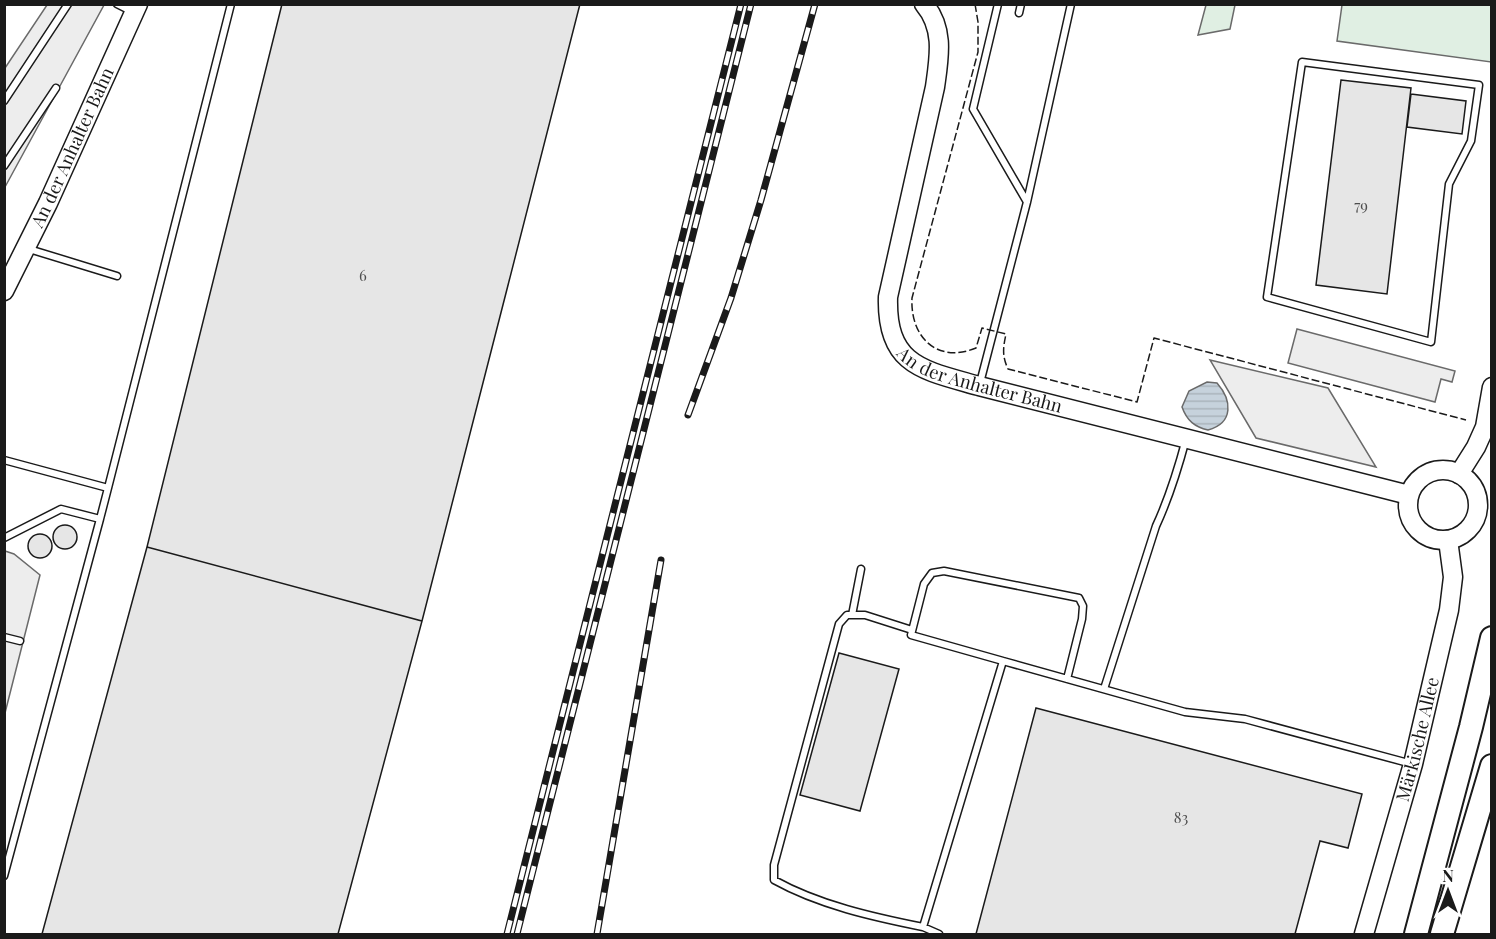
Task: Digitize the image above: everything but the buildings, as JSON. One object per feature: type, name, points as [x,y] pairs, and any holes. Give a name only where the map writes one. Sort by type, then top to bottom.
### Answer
[{"type":"highway","points":[[1416,934],[1471,727],[1491,638]]},
{"type":"highway","points":[[1442,934],[1491,766]]},
{"type":"street","name":"An der Anhalter Bahn","points":[[924,4],[935,20],[939,37],[939,58],[935,87],[891,280],[887,316],[896,345],[905,357],[917,366],[979,387],[1186,437],[1382,490],[1409,495]]},
{"type":"street","name":"An der Anhalter Bahn","points":[[4,291],[48,203],[135,8]]},
{"type":"street","points":[[1459,474],[1476,447],[1485,427],[1491,387]]},
{"type":"street","points":[[1450,471],[1459,474],[1475,489],[1478,511],[1475,521],[1459,537],[1436,540],[1426,536],[1416,528],[1410,518],[1409,495],[1414,486],[1429,473],[1450,471]]},
{"type":"street","name":"Märkische Allee","points":[[1364,934],[1413,764],[1449,610],[1453,577],[1448,540]]},
{"type":"lane","points":[[4,101],[68,4]]},
{"type":"lane","points":[[117,4],[135,8]]},
{"type":"lane","points":[[4,876],[100,519],[231,4]]},
{"type":"lane","points":[[998,4],[973,109],[1027,202]]},
{"type":"lane","points":[[1019,13],[1021,4]]},
{"type":"lane","points":[[979,387],[1027,202],[1071,4]]},
{"type":"lane","points":[[1302,62],[1479,85],[1471,141],[1449,184],[1431,342],[1267,297],[1302,62]]},
{"type":"lane","points":[[4,166],[56,88]]},
{"type":"lane","points":[[26,248],[117,276]]},
{"type":"lane","points":[[1104,689],[1141,570],[1178,468],[1186,437]]},
{"type":"lane","points":[[4,460],[108,488]]},
{"type":"lane","points":[[4,538],[61,509],[100,519]]},
{"type":"lane","points":[[852,615],[861,569]]},
{"type":"lane","points":[[1067,679],[1082,619],[1083,606],[1079,598],[944,571],[932,573],[924,584],[911,635],[1067,679],[1104,689],[1185,712],[1245,719],[1413,764]]},
{"type":"lane","points":[[912,630],[865,615],[847,615],[839,624],[774,865],[774,880],[791,890],[870,917],[923,927],[939,934]]},
{"type":"lane","points":[[4,637],[20,641]]},
{"type":"lane","points":[[923,927],[1003,661]]},
{"type":"green space","points":[[1206,5],[1235,5],[1230,29],[1198,35]]},
{"type":"green space","points":[[1342,5],[1491,5],[1491,62],[1337,41]]},
{"type":"shaded area","points":[[47,5],[104,5],[5,187],[5,68]]},
{"type":"shaded area","points":[[1297,329],[1455,371],[1452,382],[1441,379],[1435,402],[1288,363]]},
{"type":"shaded area","points":[[1210,360],[1328,388],[1376,467],[1256,438]]},
{"type":"shaded area","points":[[1207,382],[1217,383],[1228,403],[1226,417],[1216,427],[1208,430],[1192,423],[1182,407],[1189,391]]},
{"type":"shaded area","points":[[5,551],[14,554],[40,575],[5,713]]},
{"type":"railway","points":[[507,934],[741,4]]},
{"type":"railway","points":[[517,934],[751,4]]},
{"type":"railway","points":[[688,415],[731,298],[761,200],[815,4]]},
{"type":"railway","points":[[597,934],[661,560]]},
{"type":"fence","points":[[975,4],[978,22],[978,52],[912,298],[916,325],[929,344],[949,352],[962,352],[976,348],[982,328],[1006,334],[1004,352],[1008,369],[1137,402],[1154,338],[1466,420]]}]
